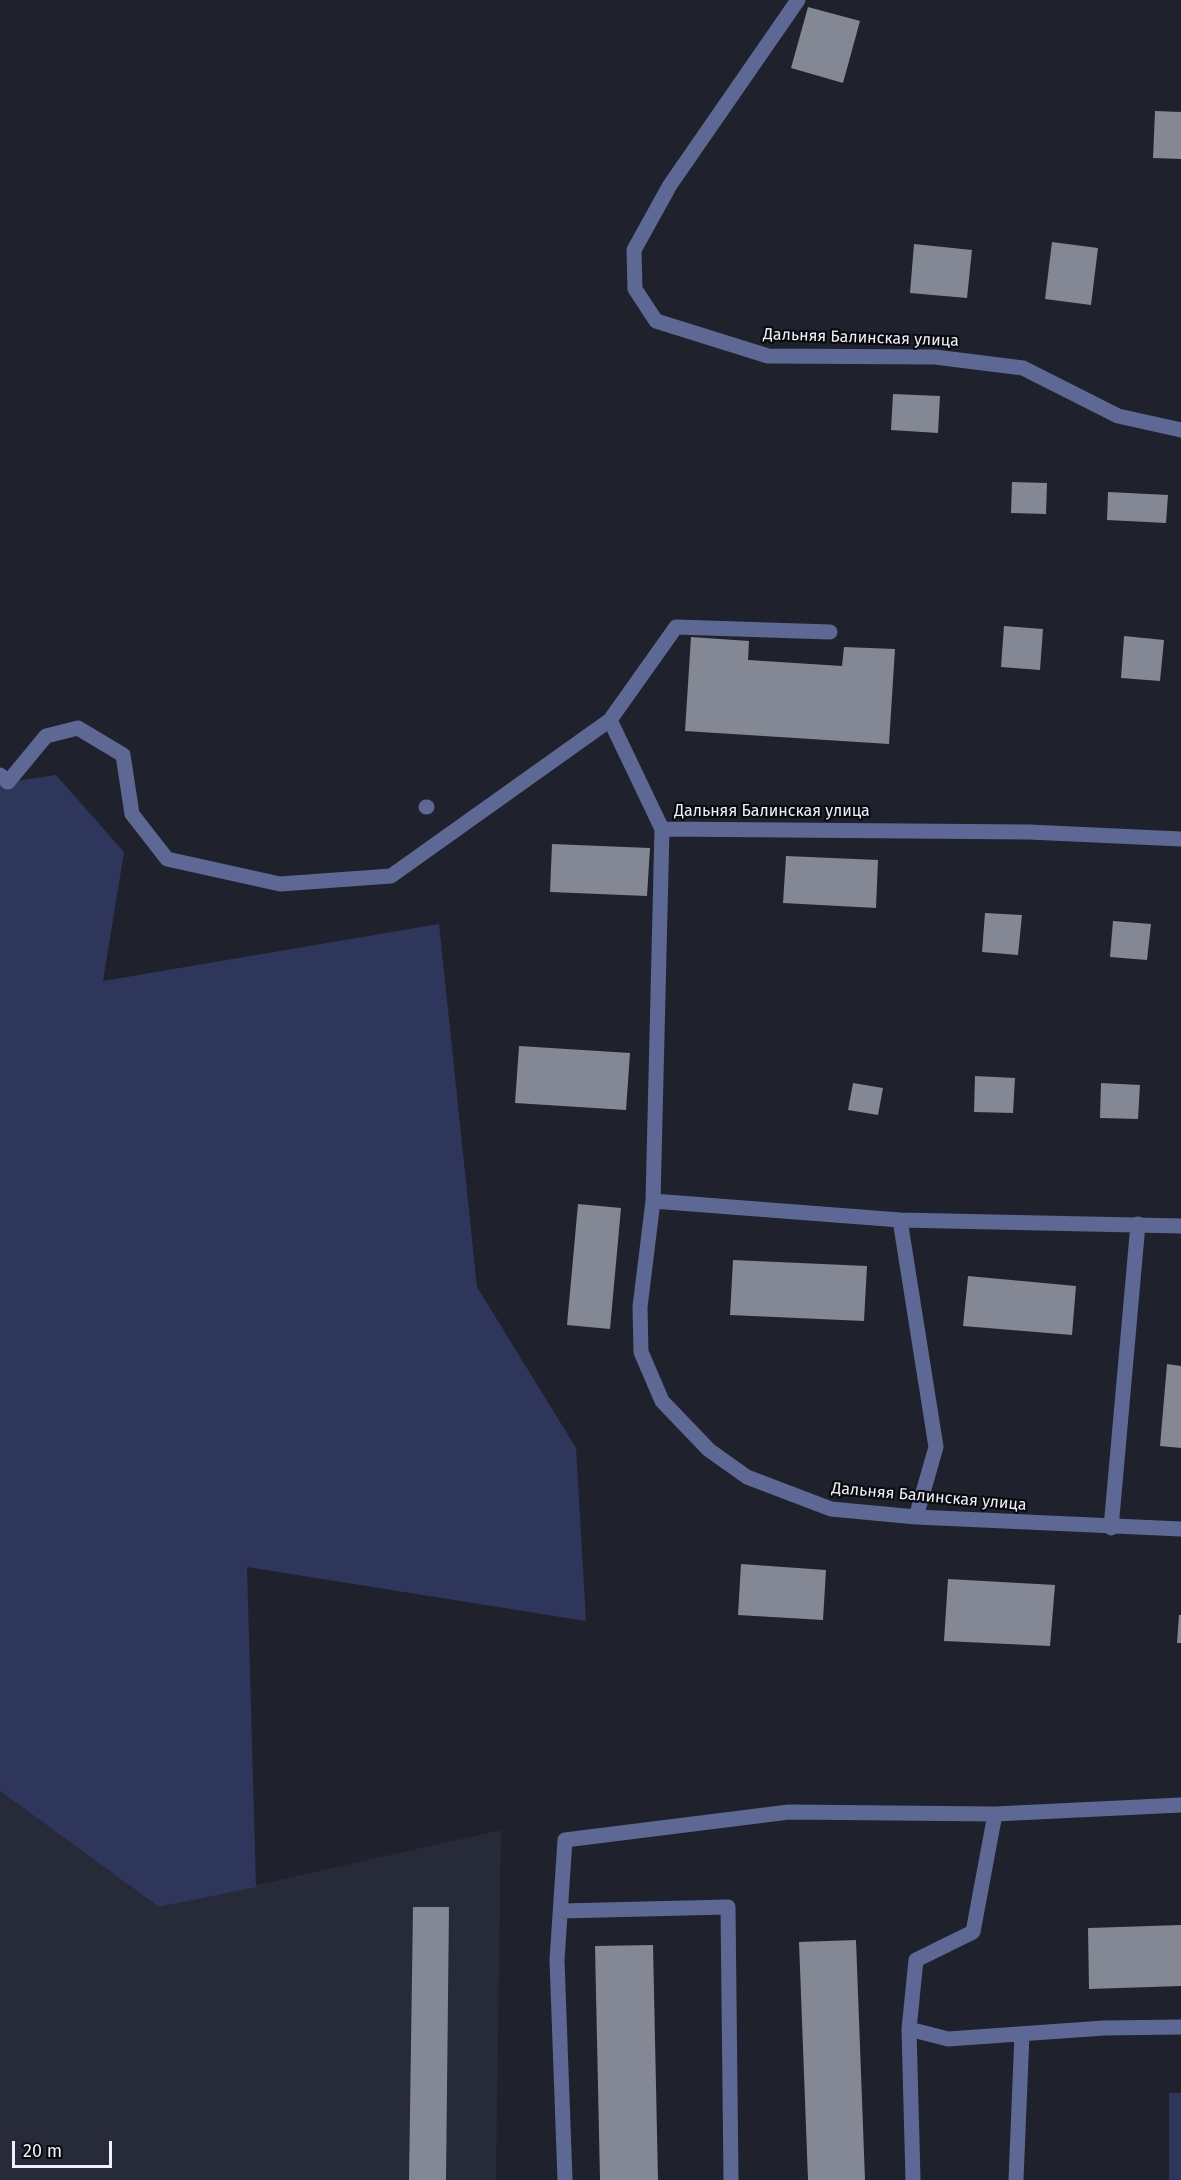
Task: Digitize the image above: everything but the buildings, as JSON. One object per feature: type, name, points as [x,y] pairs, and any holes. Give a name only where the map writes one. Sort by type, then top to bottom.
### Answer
[{"type":"street","name":"Дальняя Балинская улица","points":[[798,0],[670,185],[634,249],[635,290],[656,321],[768,356],[935,357],[1023,368],[1118,416],[1181,430]]},
{"type":"street","points":[[3,782],[46,736],[78,728],[123,755],[132,814],[167,859],[280,884],[391,876],[610,720],[676,627],[830,632]]},
{"type":"street","points":[[610,720],[662,829]]},
{"type":"street","name":"Дальняя Балинская улица","points":[[1181,839],[1029,832],[662,829],[653,1201],[640,1307],[641,1352],[662,1401],[710,1450],[747,1477],[831,1509],[916,1517],[1111,1528],[1181,1529]]},
{"type":"street","points":[[653,1201],[900,1220],[1181,1226]]},
{"type":"street","points":[[900,1220],[936,1447],[916,1517]]},
{"type":"street","points":[[1111,1528],[1138,1224]]},
{"type":"street","points":[[565,2180],[557,1960],[566,1840],[789,1812],[995,1814],[1181,1805]]},
{"type":"street","points":[[913,2180],[909,2029],[916,1960],[973,1932],[995,1814]]},
{"type":"street","points":[[561,1911],[728,1907],[731,2180]]},
{"type":"street","points":[[909,2029],[948,2039],[1104,2028],[1181,2027]]},
{"type":"street","points":[[1016,2180],[1022,2034]]},
{"type":"shaded area","points":[[0,775],[8,782],[56,775],[124,852],[103,981],[439,924],[477,1287],[576,1448],[586,1621],[247,1567],[256,1887],[159,1907],[0,1791]]},
{"type":"shaded area","points":[[0,1791],[159,1907],[501,1830],[496,2180],[0,2180]]},
{"type":"shaded area","points":[[1169,2093],[1181,2093],[1181,2180],[1169,2180]]}]
